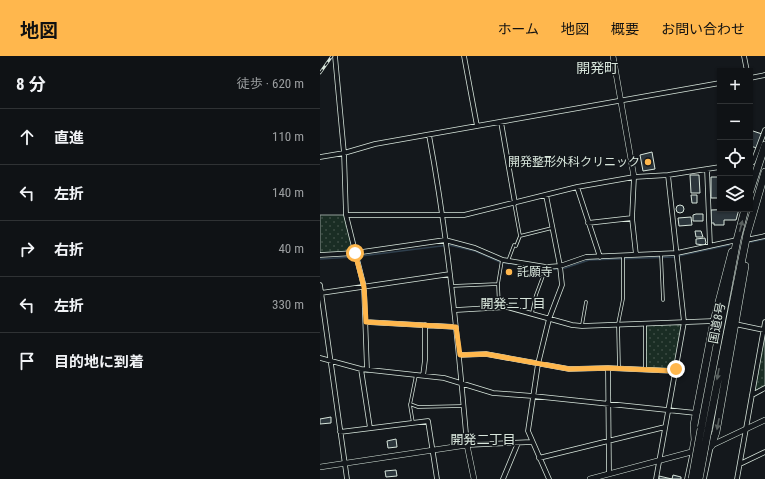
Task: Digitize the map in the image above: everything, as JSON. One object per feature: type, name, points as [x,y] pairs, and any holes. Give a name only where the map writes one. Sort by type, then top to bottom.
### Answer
[{"type":"highway","points":[[753,179],[757,162],[765,145]]},
{"type":"highway","name":"国道8号","points":[[692,479],[746,238],[765,172]]},
{"type":"highway","name":"国道8号","points":[[699,479],[704,430],[737,240],[744,212]]},
{"type":"highway","points":[[711,446],[716,432],[735,324],[746,257],[746,238]]},
{"type":"highway","points":[[693,451],[696,413],[708,363],[714,320],[728,262],[737,240]]},
{"type":"street","points":[[334,56],[344,153],[346,215],[364,287],[366,370]]},
{"type":"street","points":[[464,56],[477,126]]},
{"type":"street","points":[[613,56],[634,177],[632,218],[636,255]]},
{"type":"street","points":[[744,56],[746,68]]},
{"type":"street","points":[[753,77],[765,75]]},
{"type":"street","points":[[320,157],[344,153],[375,144],[717,84]]},
{"type":"street","points":[[501,122],[515,203]]},
{"type":"street","points":[[757,162],[765,130]]},
{"type":"street","points":[[429,135],[441,201],[445,240],[456,310],[456,327],[460,355],[467,445],[474,479]]},
{"type":"street","points":[[346,215],[464,215],[577,187],[634,177],[668,175],[717,167]]},
{"type":"street","points":[[707,169],[710,246]]},
{"type":"street","points":[[656,479],[684,322],[668,175]]},
{"type":"street","points":[[577,187],[600,257]]},
{"type":"street","points":[[546,195],[560,266],[562,285],[549,318],[538,364],[528,431],[549,479]]},
{"type":"street","points":[[588,223],[632,218]]},
{"type":"street","points":[[746,238],[765,236]]},
{"type":"street","points":[[320,255],[355,253],[445,240],[475,248],[508,261],[546,267],[560,266],[586,257],[677,253],[737,240]]},
{"type":"street","points":[[321,293],[450,274]]},
{"type":"street","points":[[320,285],[347,479]]},
{"type":"street","points":[[456,310],[499,306],[572,325],[582,326],[714,320]]},
{"type":"street","points":[[366,322],[456,327]]},
{"type":"street","points":[[737,479],[765,322]]},
{"type":"street","points":[[735,324],[764,330]]},
{"type":"street","points":[[423,376],[425,360],[425,325]]},
{"type":"street","points":[[460,355],[486,354],[569,369],[645,368],[676,371]]},
{"type":"street","points":[[320,358],[366,370],[444,378],[462,382],[493,393],[696,413]]},
{"type":"street","points":[[608,368],[609,472]]},
{"type":"street","points":[[360,369],[370,428]]},
{"type":"street","points":[[752,395],[765,388]]},
{"type":"street","points":[[593,479],[609,472],[711,446],[765,420]]},
{"type":"street","points":[[340,432],[428,421],[437,479]]},
{"type":"street","points":[[539,458],[665,427]]},
{"type":"street","points":[[320,466],[467,445],[532,442]]},
{"type":"street","points":[[503,479],[518,443]]},
{"type":"street","points":[[704,479],[711,446]]},
{"type":"street","points":[[687,479],[693,451]]},
{"type":"street","points":[[740,464],[765,452]]},
{"type":"lane","points":[[508,261],[514,245],[516,246],[520,236],[515,203]]},
{"type":"lane","points":[[520,236],[553,228]]},
{"type":"lane","points":[[661,254],[663,300]]},
{"type":"lane","points":[[619,368],[618,324],[623,299],[623,256]]},
{"type":"lane","points":[[499,306],[498,284],[502,259]]},
{"type":"lane","points":[[532,314],[536,295],[546,267]]},
{"type":"lane","points":[[452,286],[498,284]]},
{"type":"lane","points":[[582,326],[586,302]]},
{"type":"lane","points":[[644,323],[645,368]]},
{"type":"lane","points":[[413,423],[410,404],[416,375]]},
{"type":"lane","points":[[410,404],[418,407],[464,406]]},
{"type":"green space","points":[[320,215],[346,215],[355,253],[320,255]]},
{"type":"green space","points":[[683,322],[675,371],[645,368],[646,323]]},
{"type":"green space","points":[[765,322],[765,388],[752,395]]},
{"type":"building","points":[[753,131],[762,134],[757,148],[753,147]]},
{"type":"building","name":"開発整形外科クリニック","points":[[652,152],[655,169],[643,171],[640,155]]},
{"type":"building","points":[[690,175],[699,175],[700,193],[691,193]]},
{"type":"building","points":[[711,177],[717,177],[717,198],[711,198]]},
{"type":"building","points":[[691,195],[697,195],[697,203],[692,203]]},
{"type":"building","points":[[678,205],[682,205],[684,209],[682,213],[678,213],[676,211],[676,207]]},
{"type":"building","points":[[711,210],[717,210],[717,212],[738,212],[736,220],[724,220],[724,225],[714,225],[714,223],[711,223]]},
{"type":"building","points":[[703,214],[703,221],[693,221],[693,215]]},
{"type":"building","points":[[691,217],[692,225],[679,226],[678,218]]},
{"type":"building","points":[[695,231],[701,231],[703,237],[696,237]]},
{"type":"building","points":[[705,238],[706,243],[704,245],[696,244],[696,239]]},
{"type":"building","points":[[331,417],[331,423],[320,424],[320,419]]},
{"type":"building","points":[[396,439],[397,447],[388,448],[387,441]]},
{"type":"building","points":[[396,470],[397,476],[386,477],[385,471]]},
{"type":"building","points":[[673,475],[681,477],[681,479],[672,479]]},
{"type":"building","points":[[659,476],[672,479],[659,479]]},
{"type":"waterway","points":[[751,242],[765,239]]},
{"type":"waterway","points":[[320,259],[353,257],[449,245],[475,251],[500,262],[549,270],[565,268],[589,260],[674,257],[729,245]]},
{"type":"railway","points":[[320,73],[332,56]]},
{"type":"place","name":"開発整形外科クリニック","points":[[648,162]]},
{"type":"place","name":"託願寺","points":[[509,272]]},
{"type":"district","name":"開発町","points":[[597,68]]},
{"type":"district","name":"開発三丁目","points":[[513,303]]},
{"type":"district","name":"開発二丁目","points":[[483,439]]},
{"type":"route","points":[[355,253],[364,287],[366,322],[456,327],[460,355],[486,354],[569,369],[645,368],[676,371],[676,369]]}]
